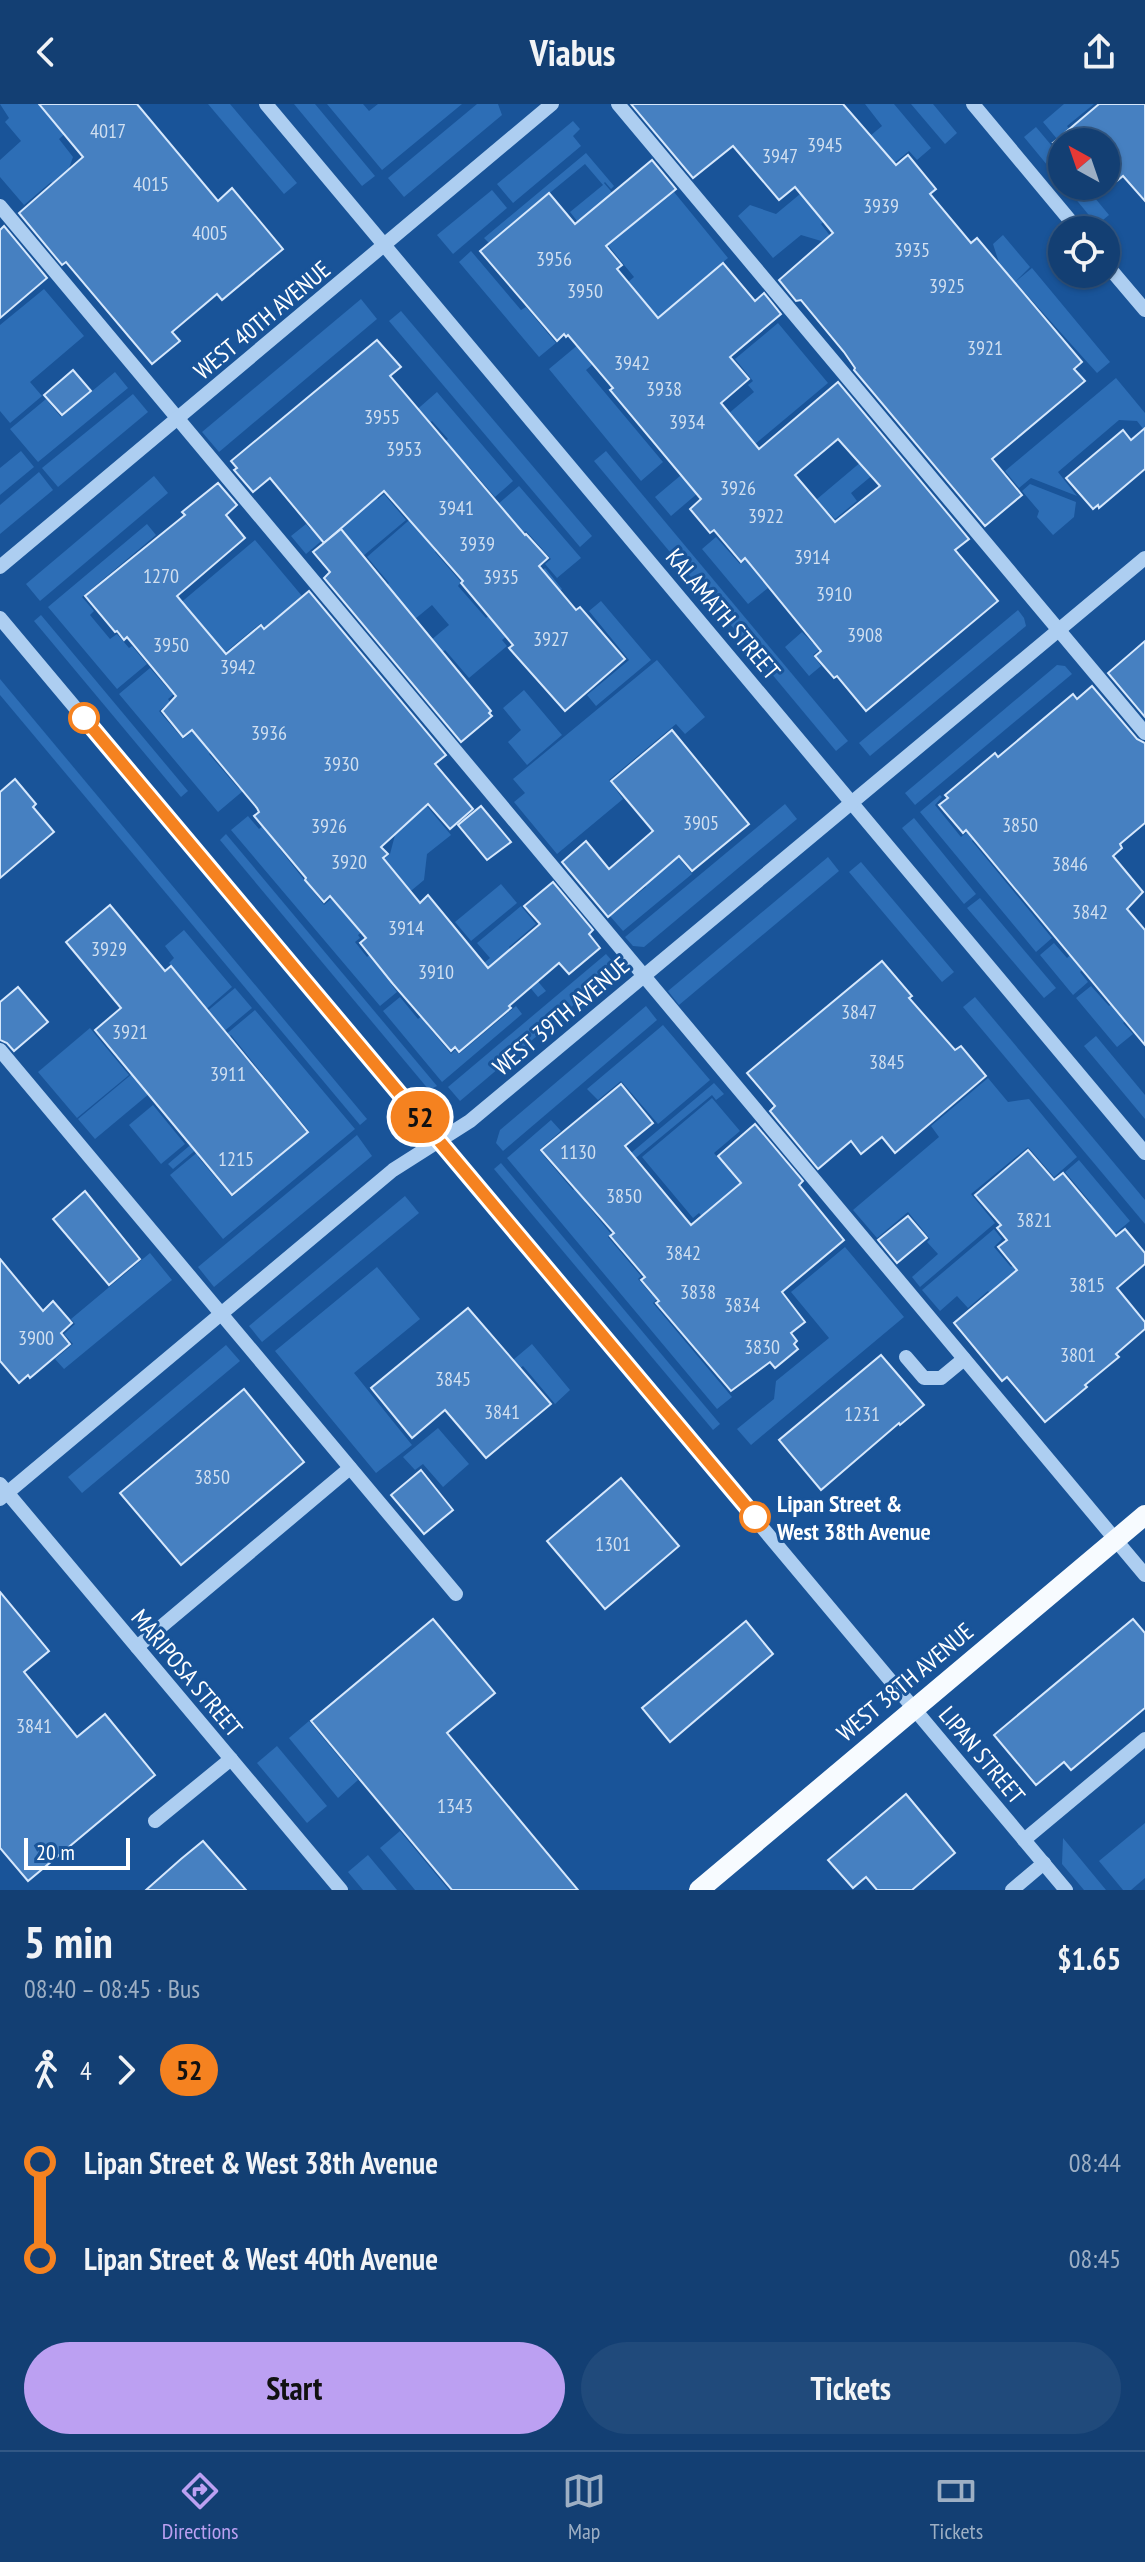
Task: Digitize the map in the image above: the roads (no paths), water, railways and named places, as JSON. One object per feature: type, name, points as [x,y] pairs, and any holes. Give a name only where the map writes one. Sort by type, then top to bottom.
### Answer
[{"type":"main road","name":"WEST 38TH AVENUE","points":[[702,1889],[1145,1515]]},
{"type":"street","name":"KALAMATH STREET","points":[[266,104],[1145,1153]]},
{"type":"street","name":"WEST 40TH AVENUE","points":[[0,567],[552,104]]},
{"type":"street","points":[[618,104],[1145,733]]},
{"type":"street","points":[[973,104],[1066,216]]},
{"type":"street","points":[[0,206],[1145,1575]]},
{"type":"street","points":[[1120,281],[1145,310]]},
{"type":"street","name":"WEST 39TH AVENUE","points":[[2,1492],[393,1170],[470,1121],[1145,558]]},
{"type":"street","name":"LIPAN STREET","points":[[0,618],[1066,1890]]},
{"type":"street","points":[[0,1050],[456,1594]]},
{"type":"street","points":[[906,1357],[924,1378],[941,1378],[964,1359]]},
{"type":"street","points":[[137,1647],[350,1468]]},
{"type":"street","name":"MARIPOSA STREET","points":[[2,1492],[341,1890]]},
{"type":"street","points":[[1024,1840],[1145,1739]]},
{"type":"street","points":[[155,1821],[231,1759]]},
{"type":"street","points":[[1012,1890],[1044,1863]]},
{"type":"place","name":"Lipan Street & West 38th Avenue","points":[[755,1517]]}]
